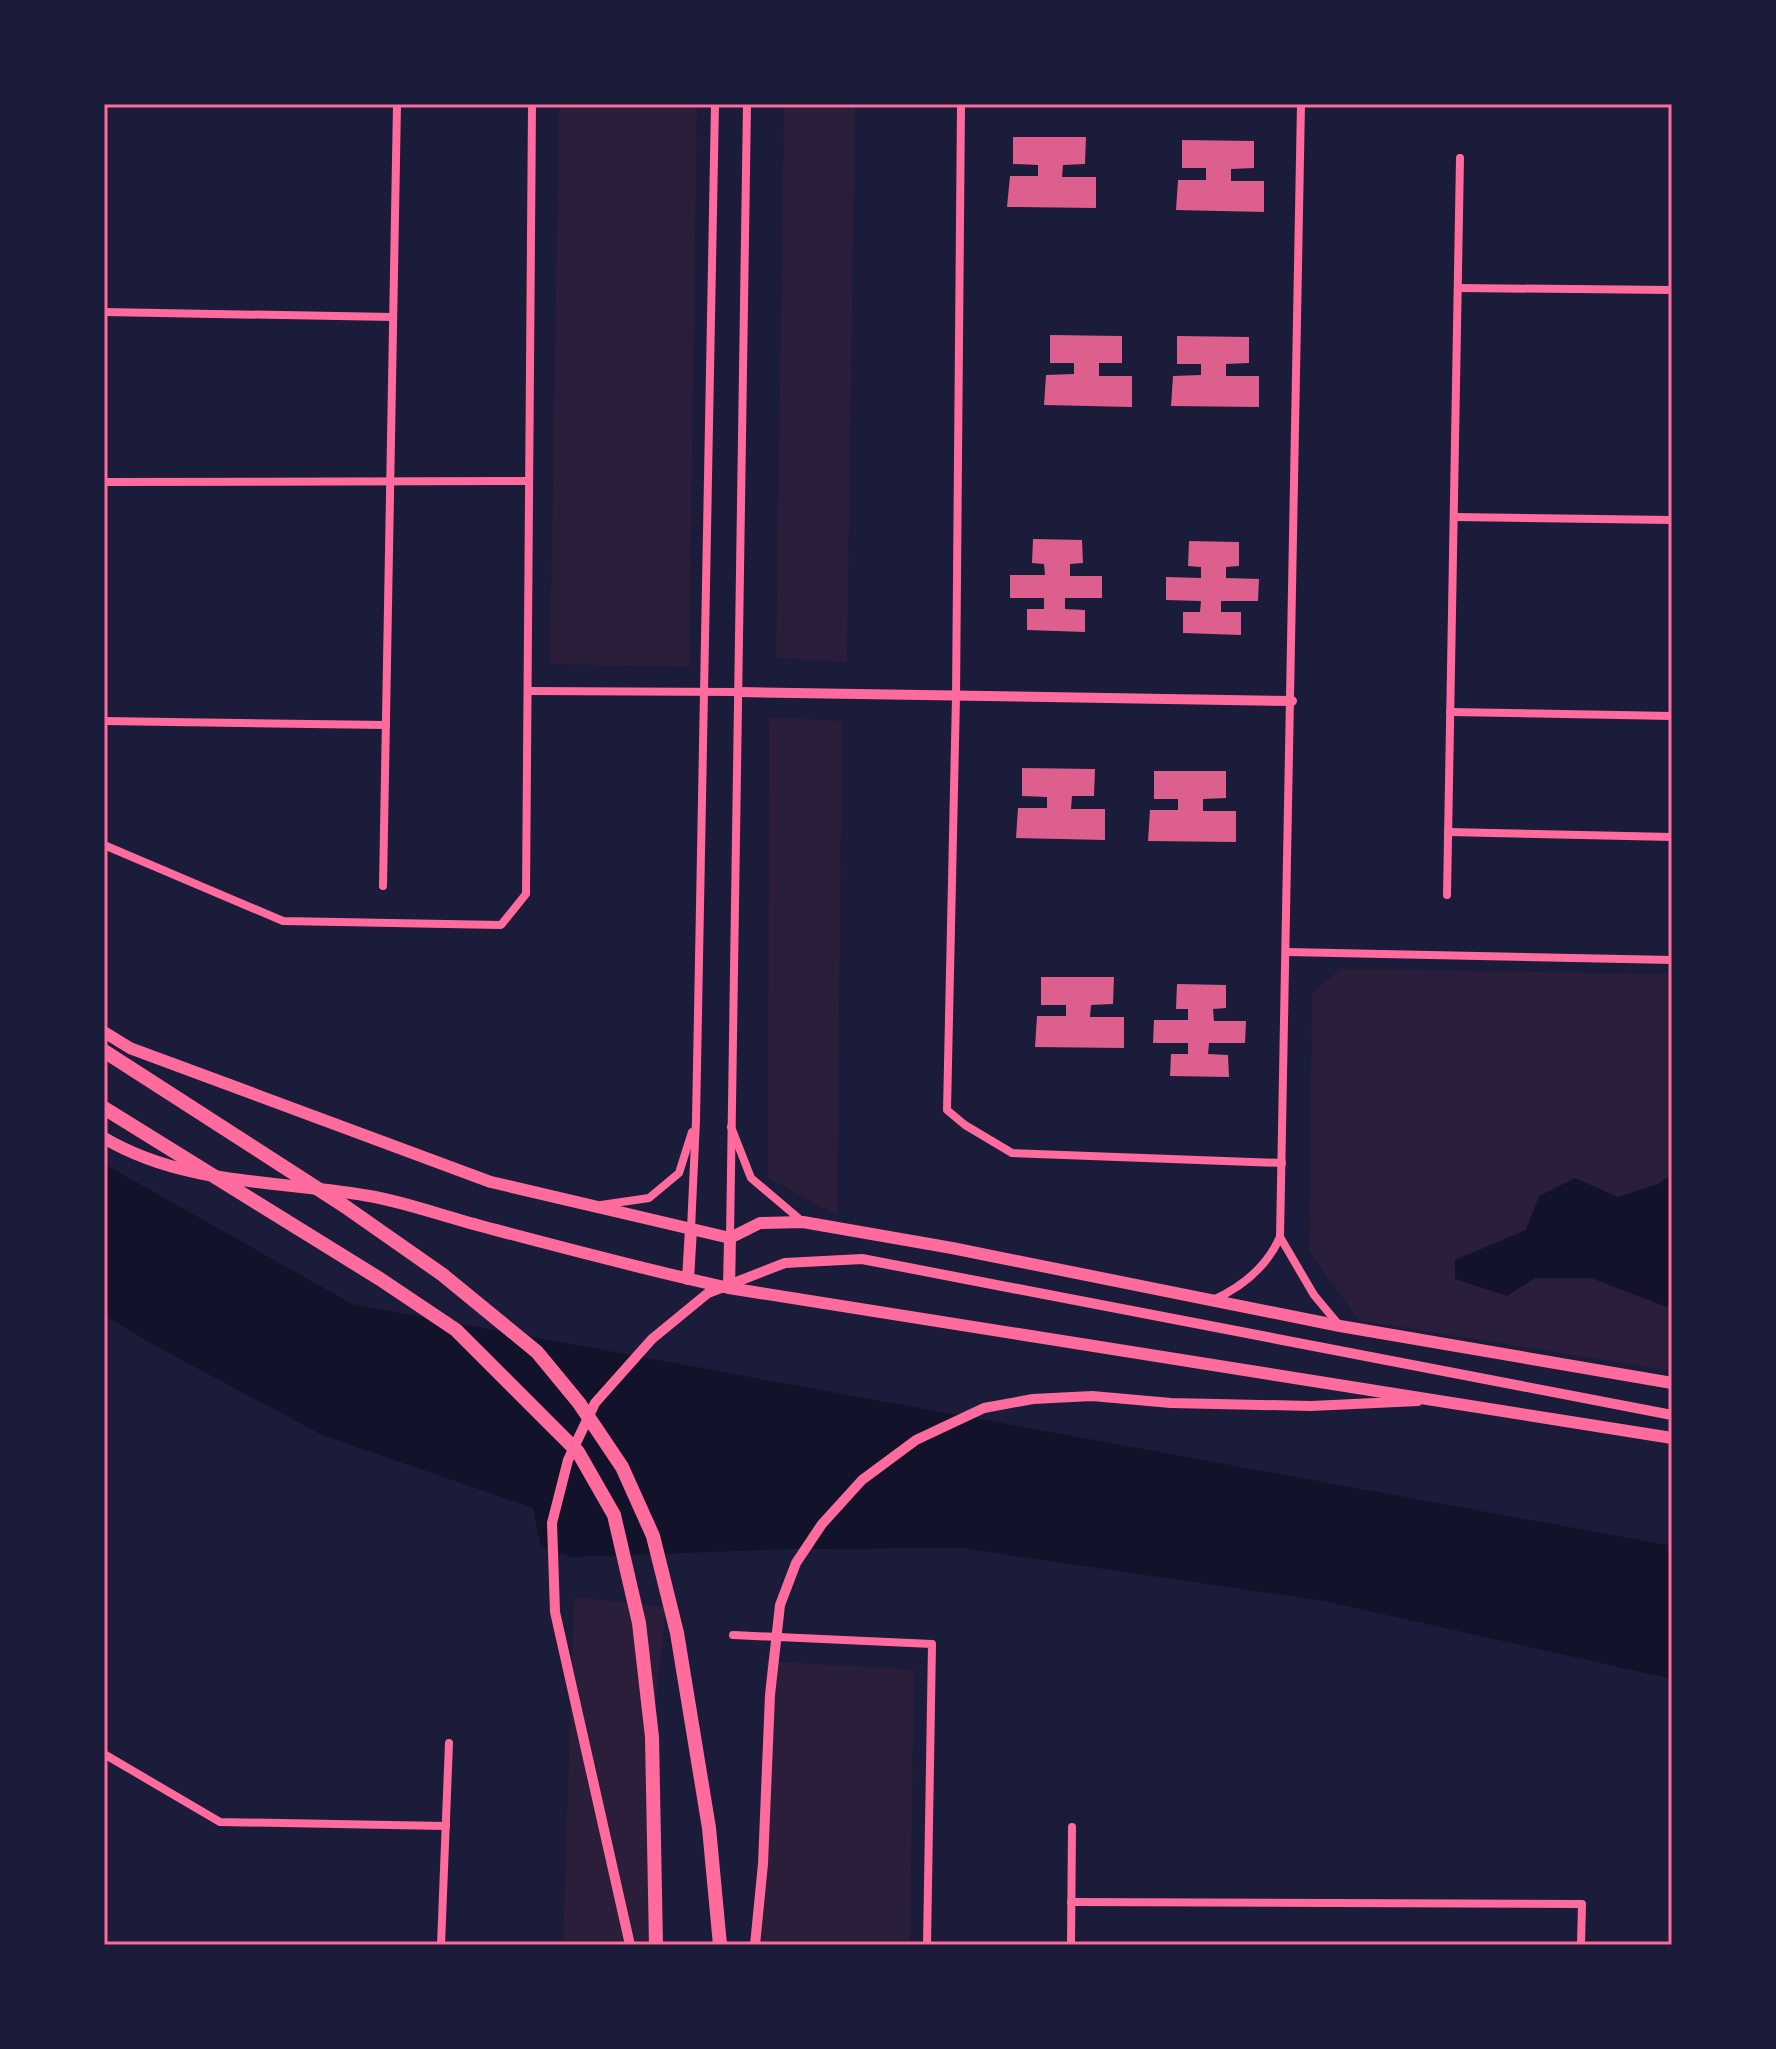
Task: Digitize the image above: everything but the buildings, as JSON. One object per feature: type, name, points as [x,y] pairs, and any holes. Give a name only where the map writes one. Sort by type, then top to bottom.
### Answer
[{"type":"main road","points":[[104,1032],[130,1048],[491,1182],[730,1238],[760,1223],[803,1222],[952,1248],[1340,1326],[1672,1383]]},
{"type":"main road","points":[[104,1051],[343,1205],[443,1275],[537,1352],[579,1403],[622,1467],[653,1536],[677,1633],[709,1828],[720,1945]]},
{"type":"main road","points":[[104,1108],[380,1279],[456,1330],[578,1452],[614,1515],[639,1623],[652,1737],[656,1945]]},
{"type":"main road","points":[[104,1138],[131,1154],[173,1169],[376,1197],[584,1254],[729,1288],[1672,1438]]},
{"type":"main road","points":[[688,1279],[691,1229]]},
{"type":"main road","points":[[729,1288],[730,1238]]},
{"type":"street","points":[[383,886],[397,104]]},
{"type":"street","points":[[104,845],[283,921],[501,925],[526,894],[532,104]]},
{"type":"street","points":[[691,1229],[696,1120],[715,104]]},
{"type":"street","points":[[730,1238],[747,104]]},
{"type":"street","points":[[961,104],[956,697],[947,1110],[965,1125],[1012,1153],[1282,1163]]},
{"type":"street","points":[[1212,1300],[1230,1292],[1271,1257],[1280,1237],[1301,104]]},
{"type":"street","points":[[1447,895],[1460,158]]},
{"type":"street","points":[[1458,288],[1672,290]]},
{"type":"street","points":[[104,312],[393,317]]},
{"type":"street","points":[[104,482],[528,481]]},
{"type":"street","points":[[1454,517],[1672,520]]},
{"type":"street","points":[[528,691],[1292,701]]},
{"type":"street","points":[[1450,712],[1672,716]]},
{"type":"street","points":[[104,721],[386,725]]},
{"type":"street","points":[[1448,832],[1672,837]]},
{"type":"street","points":[[1287,952],[1672,960]]},
{"type":"street","points":[[593,1206],[649,1198],[679,1173],[696,1120]]},
{"type":"street","points":[[730,1123],[751,1178],[803,1222]]},
{"type":"street","points":[[1280,1237],[1314,1295],[1340,1326]]},
{"type":"street","points":[[630,1945],[555,1612],[552,1523],[568,1460],[595,1403],[652,1339],[708,1293],[785,1263],[862,1259],[1672,1415]]},
{"type":"street","points":[[755,1945],[763,1864],[770,1695],[780,1605],[796,1563],[822,1524],[862,1480],[916,1440],[984,1408],[1033,1399],[1092,1396],[1171,1403],[1311,1406],[1437,1400]]},
{"type":"street","points":[[733,1635],[932,1644],[927,1945]]},
{"type":"street","points":[[441,1945],[449,1743]]},
{"type":"street","points":[[104,1754],[220,1822],[446,1826]]},
{"type":"street","points":[[1071,1945],[1072,1827]]},
{"type":"street","points":[[1071,1902],[1582,1904],[1581,1945]]},
{"type":"shaded area","points":[[559,104],[697,104],[689,667],[550,664]]},
{"type":"shaded area","points":[[855,104],[847,662],[776,658],[784,106]]},
{"type":"shaded area","points":[[769,717],[842,721],[837,1215],[768,1178]]},
{"type":"shaded area","points":[[1340,969],[1672,974],[1672,1371],[1358,1320],[1309,1250],[1312,994]]},
{"type":"shaded area","points":[[104,1164],[352,1304],[1672,1546],[1672,1679],[1324,1601],[961,1548],[789,1549],[572,1557],[541,1547],[533,1508],[322,1435],[104,1315]]},
{"type":"shaded area","points":[[1672,1174],[1672,1309],[1591,1278],[1535,1278],[1507,1296],[1455,1279],[1455,1260],[1526,1230],[1539,1196],[1575,1178],[1618,1197],[1658,1184]]},
{"type":"shaded area","points":[[574,1597],[666,1607],[652,1737],[656,1945],[563,1945]]},
{"type":"shaded area","points":[[766,1661],[914,1670],[910,1945],[761,1945]]}]
